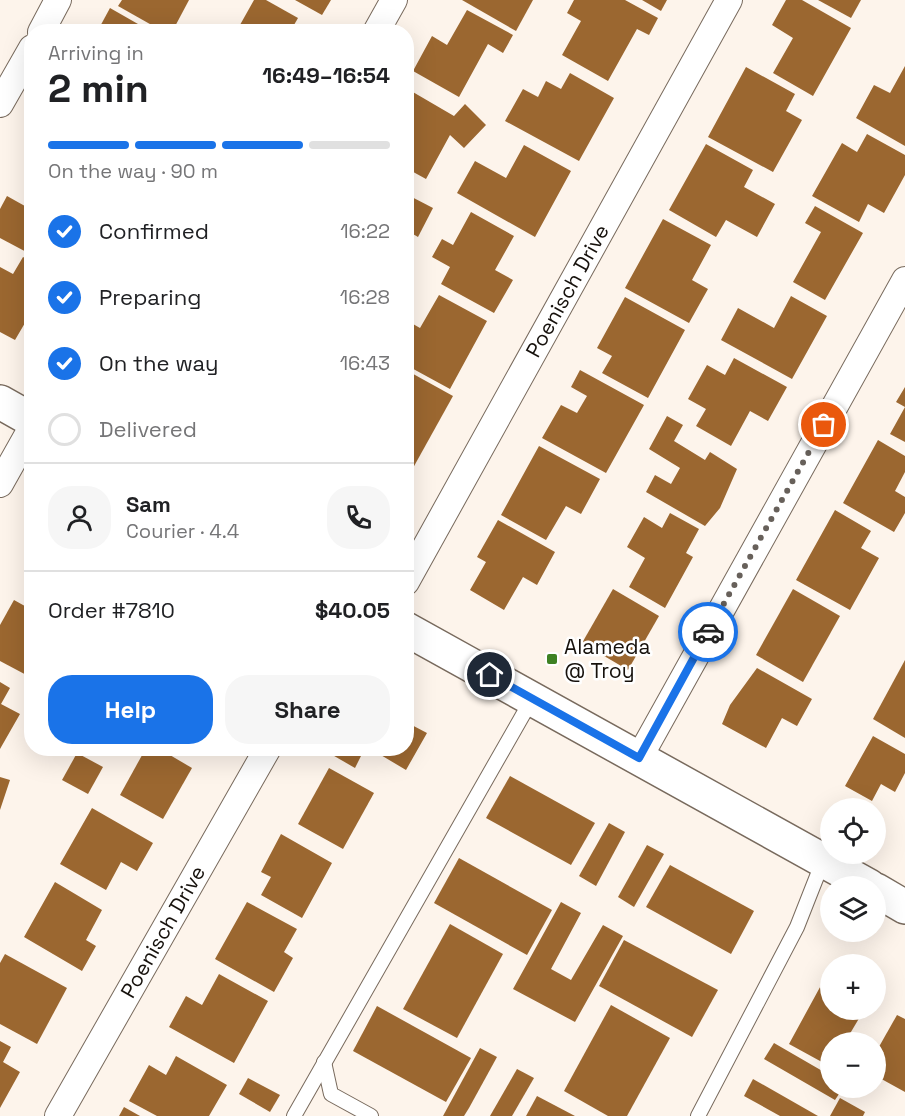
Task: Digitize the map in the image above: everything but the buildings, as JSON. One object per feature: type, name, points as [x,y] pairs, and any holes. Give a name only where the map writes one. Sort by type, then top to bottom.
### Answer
[{"type":"main road","points":[[0,402],[24,416]]},
{"type":"main road","points":[[414,633],[820,859]]},
{"type":"main road","points":[[829,864],[851,876]]},
{"type":"street","points":[[45,24],[58,0]]},
{"type":"street","points":[[380,24],[394,0]]},
{"type":"street","name":"Poenisch Drive","points":[[414,568],[729,0]]},
{"type":"street","points":[[0,104],[24,62]]},
{"type":"street","points":[[639,758],[905,280]]},
{"type":"street","points":[[0,484],[24,441]]},
{"type":"street","name":"Poenisch Drive","points":[[58,1116],[263,756]]},
{"type":"lane","points":[[294,1116],[532,699]]},
{"type":"lane","points":[[698,1116],[797,927],[822,864]]},
{"type":"lane","points":[[324,1062],[330,1094],[371,1116]]},
{"type":"way so far","points":[[708,632],[824,425]]},
{"type":"place","name":"Alameda @ Troy","points":[[552,659]]},
{"type":"route","points":[[490,675],[639,758],[708,632]]}]
